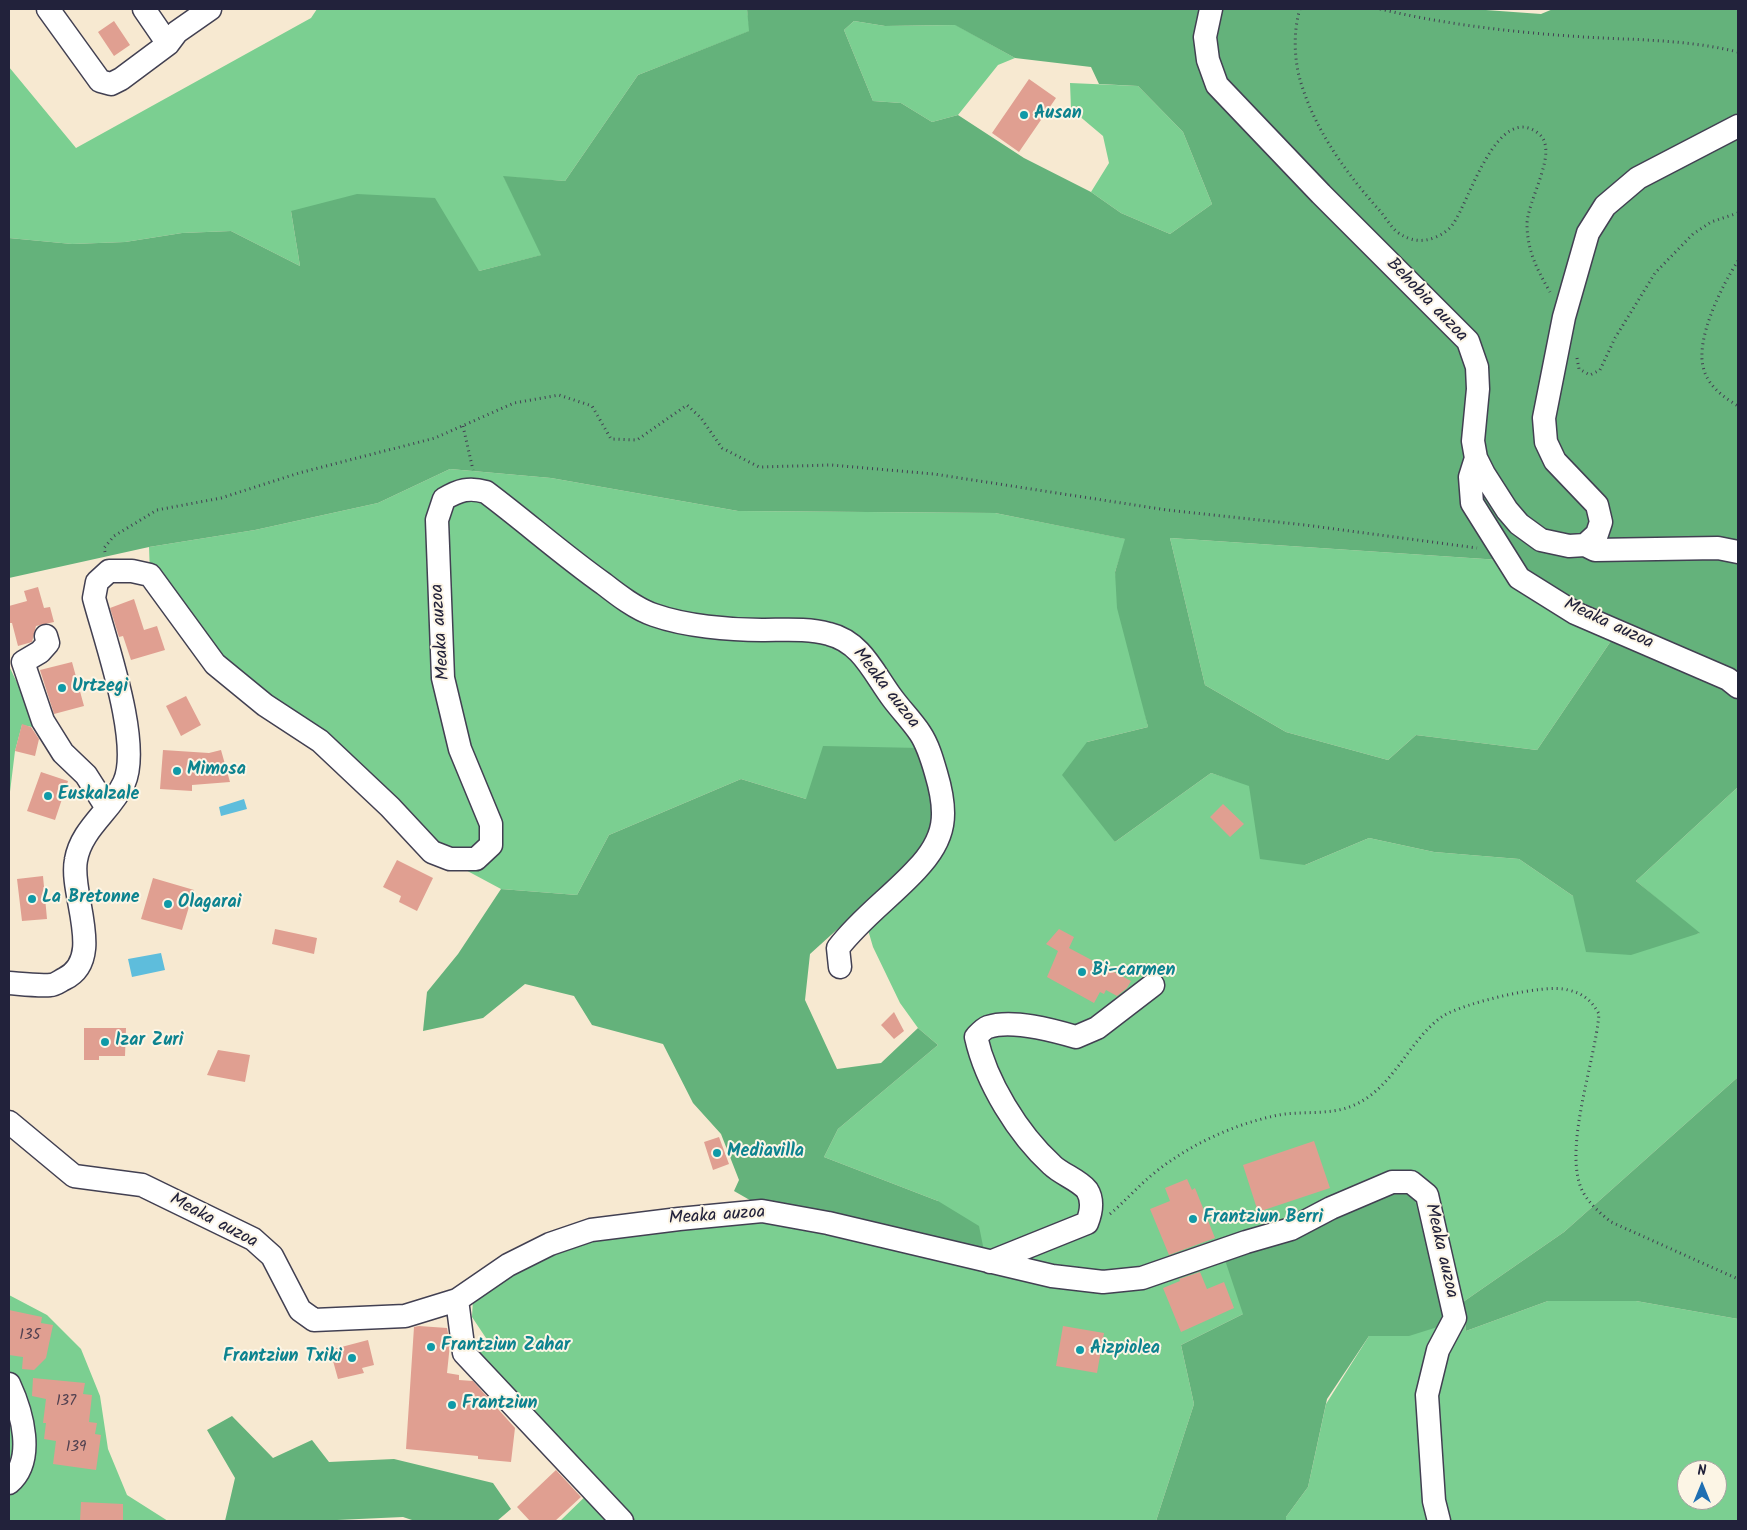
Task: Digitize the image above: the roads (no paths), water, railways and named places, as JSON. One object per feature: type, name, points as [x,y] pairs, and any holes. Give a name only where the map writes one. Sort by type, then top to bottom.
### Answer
[{"type":"street","points":[[48,9],[100,81],[111,84],[121,79],[168,44],[177,32],[210,9]]},
{"type":"street","points":[[144,9],[168,44]]},
{"type":"street","name":"Behobia auzoa","points":[[1211,9],[1205,37],[1208,60],[1218,85],[1321,194],[1468,341],[1477,374],[1473,441],[1476,458],[1507,510],[1519,524],[1541,540],[1569,546],[1585,545],[1594,550],[1718,548],[1738,552]]},
{"type":"street","points":[[1585,545],[1597,534],[1601,522],[1598,505],[1555,461],[1546,442],[1544,418],[1564,317],[1588,233],[1605,206],[1638,178],[1738,126]]},
{"type":"street","name":"Meaka auzoa","points":[[1476,458],[1470,477],[1472,503],[1519,578],[1575,613],[1728,679],[1738,687]]},
{"type":"street","name":"Meaka auzoa","points":[[106,808],[124,783],[128,760],[124,707],[94,598],[97,582],[109,571],[132,571],[150,575],[216,664],[264,705],[320,741],[390,806],[432,852],[450,858],[476,860],[491,845],[491,824],[460,749],[443,678],[437,554],[437,520],[444,499],[459,491],[472,488],[486,492],[556,550],[616,593],[652,614],[675,621],[736,629],[809,630],[831,634],[856,647],[874,670],[891,697],[920,733],[931,754],[944,799],[944,819],[934,847],[917,869],[853,929],[838,948],[840,967]]},
{"type":"street","points":[[9,983],[52,985],[73,975],[82,961],[85,947],[74,867],[78,846],[106,808],[86,775],[63,753],[42,721],[23,662],[40,652],[48,643],[46,636]]},
{"type":"street","points":[[990,1262],[1087,1223],[1092,1209],[1087,1190],[1052,1165],[1007,1112],[980,1056],[976,1037],[986,1027],[1003,1025],[1044,1028],[1076,1037],[1096,1028],[1153,985]]},
{"type":"street","name":"Meaka auzoa","points":[[9,1122],[74,1176],[142,1185],[253,1239],[272,1256],[300,1310],[314,1320],[405,1316],[457,1300],[508,1265],[550,1244],[591,1230],[762,1211],[828,1223],[1052,1276],[1103,1282],[1142,1278],[1291,1228],[1331,1208],[1392,1182],[1411,1182],[1427,1195],[1456,1318],[1438,1350],[1427,1395],[1434,1501],[1439,1521]]},
{"type":"street","points":[[457,1300],[464,1353],[622,1521]]},
{"type":"street","points":[[9,1384],[17,1403],[23,1428],[23,1462],[9,1483]]},
{"type":"water","points":[[244,799],[247,809],[221,816],[219,807]]},
{"type":"water","points":[[161,953],[165,970],[132,977],[128,959]]},
{"type":"place","name":"Ausan","points":[[1024,115]]},
{"type":"place","name":"Urtzegi","points":[[62,688]]},
{"type":"place","name":"Mimosa","points":[[177,771]]},
{"type":"place","name":"Euskalzale","points":[[48,796]]},
{"type":"place","name":"La Bretonne","points":[[32,899]]},
{"type":"place","name":"Olagarai","points":[[168,904]]},
{"type":"place","name":"Bi-carmen","points":[[1082,972]]},
{"type":"place","name":"Izar Zuri","points":[[105,1042]]},
{"type":"place","name":"Mediavilla","points":[[717,1153]]},
{"type":"place","name":"Frantziun Berri","points":[[1193,1219]]},
{"type":"place","name":"Frantziun Zahar","points":[[431,1347]]},
{"type":"place","name":"Aizpiolea","points":[[1080,1350]]},
{"type":"place","name":"Frantziun Txiki","points":[[352,1358]]},
{"type":"place","name":"Frantziun","points":[[452,1405]]}]
